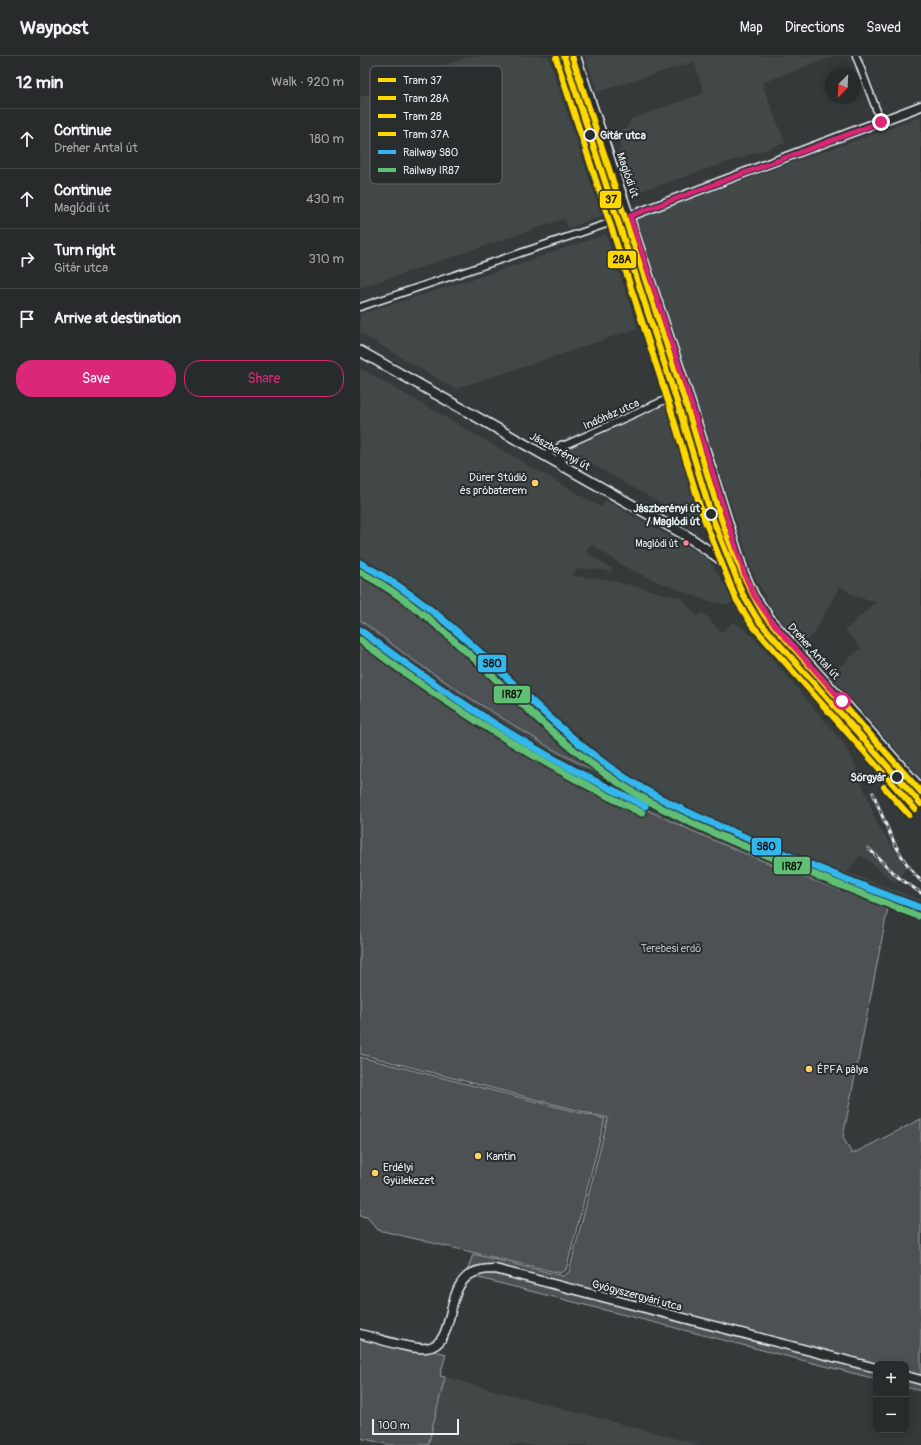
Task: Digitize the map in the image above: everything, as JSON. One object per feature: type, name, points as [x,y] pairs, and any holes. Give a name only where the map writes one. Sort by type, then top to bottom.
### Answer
[{"type":"main road","name":"Jászberényi út","points":[[360,351],[687,536],[745,576]]},
{"type":"main road","points":[[562,446],[560,457],[563,467]]},
{"type":"main road","name":"Dreher Antal út","points":[[745,576],[754,596],[772,622],[921,789]]},
{"type":"street","name":"Maglódi út","points":[[576,56],[687,390],[745,576]]},
{"type":"street","points":[[856,56],[881,122]]},
{"type":"street","points":[[360,307],[630,216],[921,106]]},
{"type":"street","name":"Indóház utca","points":[[543,455],[687,390]]},
{"type":"street","name":"Gyógyszergyári utca","points":[[360,1334],[415,1348],[427,1348],[437,1344],[443,1338],[454,1297],[457,1289],[463,1281],[471,1274],[482,1270],[495,1269],[873,1367]]},
{"type":"street","points":[[909,1377],[921,1380]]},
{"type":"shaded area","points":[[469,56],[548,56],[602,216],[568,228],[564,219],[360,288],[360,97],[370,93],[370,184],[502,184],[502,66],[442,66]]},
{"type":"shaded area","points":[[585,56],[834,56],[762,83],[785,143],[633,194],[618,150],[621,149],[614,132],[627,128],[631,119],[704,93],[694,62],[597,92]]},
{"type":"shaded area","points":[[921,117],[921,778],[830,675],[861,648],[845,630],[876,602],[854,596],[840,586],[813,635],[801,644],[782,622],[768,602],[753,573],[637,218]]},
{"type":"shaded area","points":[[606,234],[638,328],[455,389],[360,333],[360,314],[492,273]]},
{"type":"shaded area","points":[[360,368],[601,507],[605,500],[708,558],[734,600],[728,605],[707,601],[653,580],[625,567],[591,544],[586,552],[612,569],[611,572],[595,569],[577,569],[572,576],[606,579],[682,598],[697,616],[703,612],[721,632],[733,622],[741,626],[755,639],[842,741],[854,762],[877,823],[907,868],[895,883],[861,855],[847,872],[921,900],[921,921],[713,840],[645,809],[555,763],[515,740],[433,688],[389,656],[360,632],[360,620],[410,658],[465,695],[552,749],[649,800],[705,825],[651,797],[607,769],[564,735],[442,623],[377,577],[360,570]]},
{"type":"shaded area","points":[[662,396],[706,529],[554,443]]},
{"type":"shaded area","points":[[445,1377],[700,1445],[428,1445]]},
{"type":"green space","points":[[360,570],[377,577],[411,597],[442,623],[564,735],[607,769],[651,797],[718,830],[649,800],[552,749],[465,695],[410,658],[360,620]]},
{"type":"green space","name":"Terebesi erdő","points":[[360,632],[401,664],[458,704],[560,765],[590,781],[651,812],[734,849],[888,908],[843,1137],[852,1154],[921,1119],[921,1391],[909,1388],[909,1361],[873,1361],[873,1378],[475,1277],[462,1287],[473,1254],[563,1276],[569,1272],[608,1118],[360,1054]]},
{"type":"green space","points":[[360,1057],[605,1119],[566,1270],[560,1273],[378,1230],[367,1217],[360,1216]]},
{"type":"green space","points":[[360,1331],[446,1354],[440,1376],[445,1377],[428,1445],[386,1445],[360,1438]]},
{"type":"railway","points":[[873,793],[893,840],[905,862],[921,881]]},
{"type":"railway","points":[[868,848],[898,877],[921,893]]},
{"type":"tram line","name":"37","points":[[564,56],[678,405],[711,514],[743,595],[758,620],[921,804]]},
{"type":"tram line","name":"28","points":[[572,56],[685,401],[718,511],[738,564],[750,590],[764,615],[921,792]]},
{"type":"tram line","name":"28A","points":[[556,58],[670,407],[703,516],[736,599],[752,625],[915,809]]},
{"type":"tram line","name":"37A","points":[[884,787],[909,815]]},
{"type":"rail line","name":"S80","points":[[360,563],[395,583],[427,607],[488,660],[546,715],[626,779],[665,801],[704,820],[824,870],[921,908]]},
{"type":"rail line","name":"IR87","points":[[360,572],[377,581],[424,614],[556,735],[588,761],[623,786],[661,808],[722,837],[918,916]]},
{"type":"rail line","name":"S80","points":[[360,630],[408,666],[509,733],[571,769],[645,806]]},
{"type":"rail line","name":"IR87","points":[[360,640],[428,689],[496,734],[568,775],[642,813]]},
{"type":"place","name":"Gitár utca","points":[[590,135]]},
{"type":"place","name":"Dürer Stúdió és próbaterem","points":[[535,483]]},
{"type":"place","name":"Jászberényi út / Maglódi út","points":[[711,514]]},
{"type":"place","name":"Maglódi út","points":[[686,543]]},
{"type":"place","name":"Sörgyár","points":[[897,777]]},
{"type":"place","name":"ÉPFA pálya","points":[[809,1069]]},
{"type":"place","name":"Kantin","points":[[478,1156]]},
{"type":"place","name":"Erdélyi Gyülekezet","points":[[375,1173]]},
{"type":"route","points":[[842,701],[772,622],[754,596],[745,576],[687,390],[630,216],[881,122]]}]
